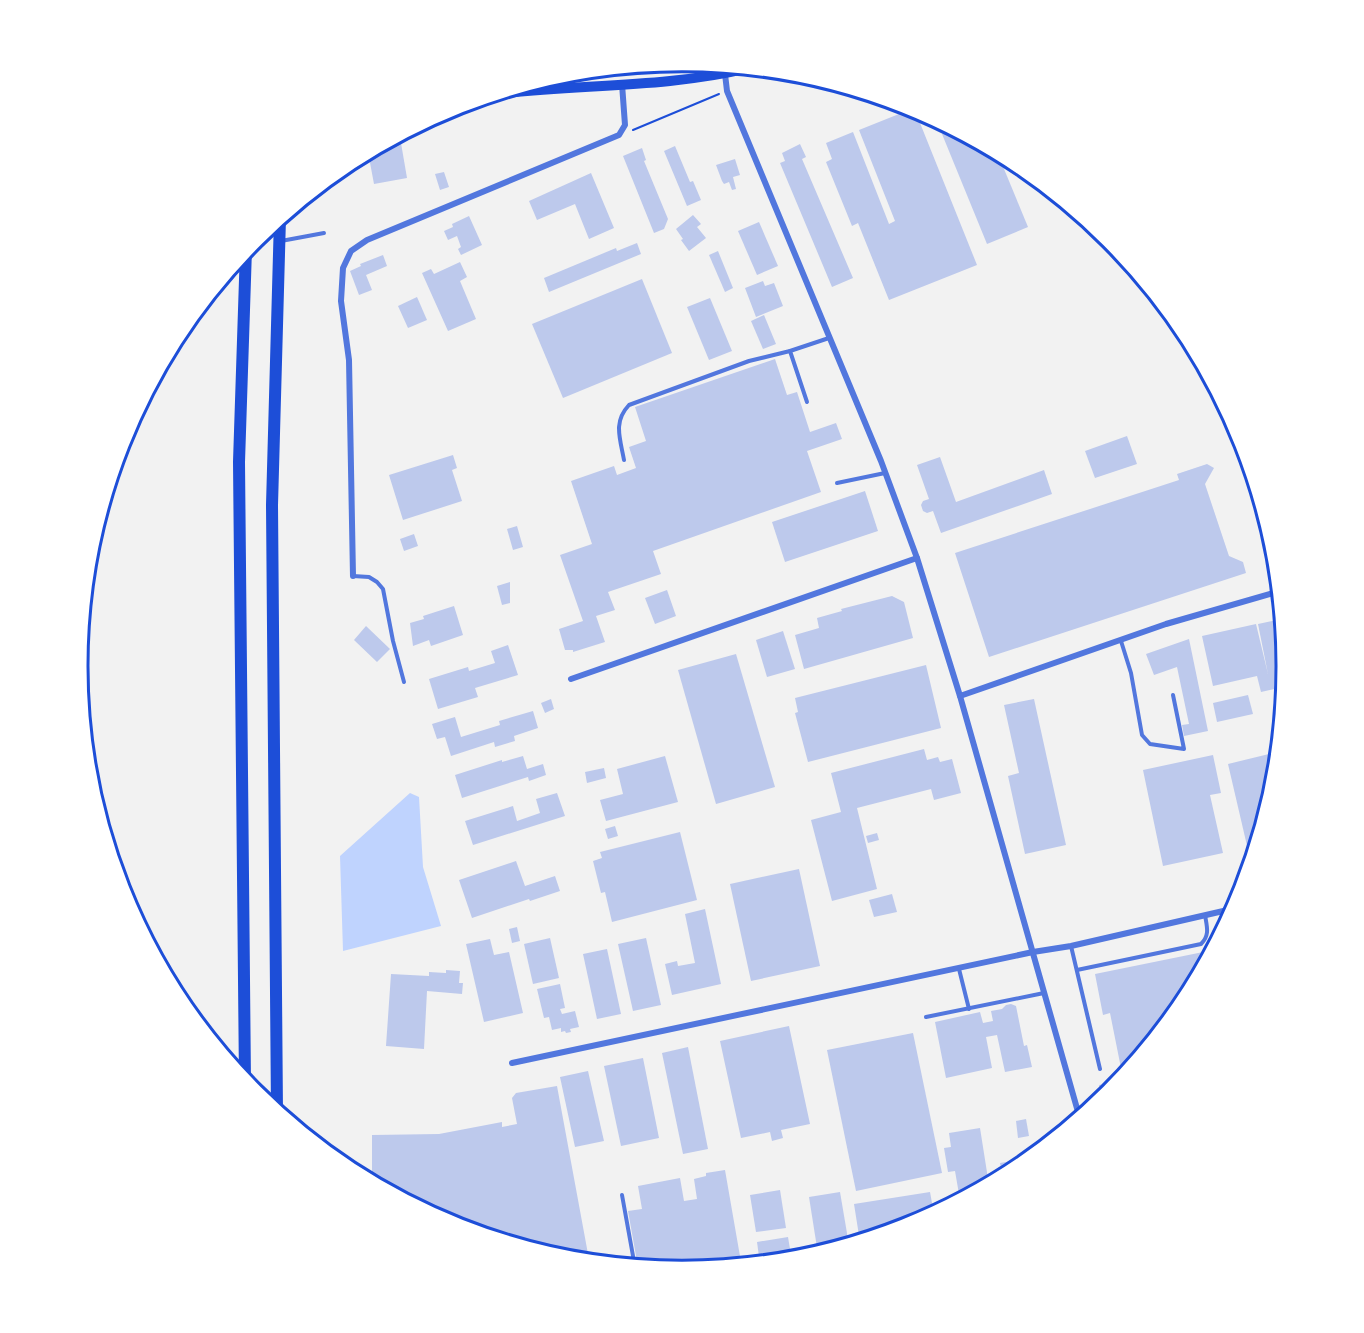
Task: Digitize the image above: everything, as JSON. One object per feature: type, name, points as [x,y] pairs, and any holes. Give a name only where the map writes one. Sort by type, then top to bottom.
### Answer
[{"type":"highway","points":[[278,1102],[272,505],[279,230]]},
{"type":"highway","points":[[245,1069],[239,462],[246,264]]},
{"type":"main road","points":[[534,91],[724,74]]},
{"type":"street","points":[[724,74],[727,91],[886,473],[916,558],[960,696],[1077,1110]]},
{"type":"street","points":[[353,576],[349,360],[341,301],[343,268],[351,251],[367,240],[619,135],[625,125],[622,83]]},
{"type":"street","points":[[571,679],[916,558]]},
{"type":"street","points":[[960,696],[1120,640],[1271,594]]},
{"type":"street","points":[[512,1063],[1033,952],[1071,946],[1223,911]]},
{"type":"lane","points":[[278,242],[324,233]]},
{"type":"lane","points":[[624,460],[619,432],[621,414],[629,405],[749,361],[830,338]]},
{"type":"lane","points":[[790,351],[807,402]]},
{"type":"lane","points":[[837,483],[886,473]]},
{"type":"lane","points":[[353,576],[369,578],[383,589],[404,682]]},
{"type":"lane","points":[[1120,640],[1131,673],[1142,735],[1150,744],[1184,749],[1173,695]]},
{"type":"lane","points":[[1077,970],[1201,944],[1208,932],[1205,915]]},
{"type":"lane","points":[[1071,946],[1100,1069]]},
{"type":"lane","points":[[959,969],[969,1009]]},
{"type":"lane","points":[[926,1017],[1044,993]]},
{"type":"lane","points":[[622,1195],[634,1259]]},
{"type":"path","points":[[619,135],[652,124],[727,91]]},
{"type":"water","points":[[410,793],[419,797],[423,867],[441,926],[343,951],[340,856]]},
{"type":"building","points":[[900,114],[919,121],[977,265],[889,300],[858,223],[852,226],[826,162],[832,159],[826,143],[853,132],[889,224],[895,221],[859,130]]},
{"type":"building","points":[[945,133],[1003,167],[1028,227],[987,244],[942,134]]},
{"type":"building","points":[[401,143],[407,178],[374,184],[370,161]]},
{"type":"building","points":[[800,144],[806,157],[802,159],[853,278],[832,287],[780,163],[785,161],[782,153]]},
{"type":"building","points":[[675,146],[690,182],[693,181],[701,200],[687,206],[664,151]]},
{"type":"building","points":[[642,148],[646,160],[644,161],[668,219],[664,229],[654,233],[623,156]]},
{"type":"building","points":[[735,159],[740,175],[733,177],[736,189],[732,190],[729,182],[724,184],[722,181],[716,165]]},
{"type":"building","points":[[444,172],[449,187],[440,190],[435,174]]},
{"type":"building","points":[[591,173],[614,228],[589,239],[575,204],[537,220],[529,201]]},
{"type":"building","points":[[693,215],[701,224],[697,227],[706,238],[689,251],[676,229]]},
{"type":"building","points":[[469,216],[482,245],[461,255],[457,236],[448,240],[444,231],[453,227],[452,224]]},
{"type":"building","points":[[759,222],[778,266],[757,275],[738,231]]},
{"type":"building","points":[[637,243],[641,254],[549,292],[544,278],[616,248],[617,251]]},
{"type":"building","points":[[718,251],[733,288],[725,292],[709,255]]},
{"type":"building","points":[[383,255],[387,266],[366,275],[372,290],[359,295],[350,271],[361,266],[360,264]]},
{"type":"building","points":[[460,262],[467,277],[460,281],[476,319],[448,331],[422,273],[431,269],[434,274]]},
{"type":"building","points":[[642,279],[672,353],[563,398],[532,324]]},
{"type":"building","points":[[763,281],[765,286],[774,283],[783,306],[756,317],[745,288]]},
{"type":"building","points":[[417,297],[427,320],[408,328],[398,306]]},
{"type":"building","points":[[710,298],[732,351],[709,360],[687,307]]},
{"type":"building","points":[[764,315],[776,344],[763,349],[751,321]]},
{"type":"building","points":[[775,359],[787,395],[797,392],[810,432],[836,423],[842,439],[807,451],[821,492],[653,551],[661,574],[608,592],[615,610],[596,616],[605,642],[573,652],[573,650],[565,650],[559,629],[583,621],[560,555],[592,544],[571,481],[614,466],[617,475],[636,468],[629,447],[646,441],[635,407]]},
{"type":"building","points":[[1127,436],[1137,464],[1095,478],[1085,451]]},
{"type":"building","points":[[453,455],[457,468],[452,470],[462,501],[403,520],[389,475]]},
{"type":"building","points":[[940,457],[956,502],[1044,470],[1052,494],[941,533],[933,511],[927,513],[923,511],[921,505],[923,501],[929,499],[917,465]]},
{"type":"building","points":[[1207,464],[1214,468],[1205,484],[1229,556],[1243,562],[1246,573],[989,657],[955,553],[1179,480],[1177,474]]},
{"type":"building","points":[[865,491],[878,531],[785,562],[772,522]]},
{"type":"building","points":[[517,526],[523,547],[513,550],[507,529]]},
{"type":"building","points":[[414,534],[418,546],[404,551],[400,539]]},
{"type":"building","points":[[510,582],[510,603],[502,605],[497,586]]},
{"type":"building","points":[[667,590],[676,616],[655,624],[645,598]]},
{"type":"building","points":[[892,596],[904,602],[913,638],[804,669],[795,635],[819,628],[817,618],[842,611],[841,609]]},
{"type":"building","points":[[454,606],[463,635],[431,646],[429,640],[413,646],[410,623],[424,619],[423,616]]},
{"type":"building","points":[[1274,621],[1275,689],[1261,692],[1257,676],[1213,686],[1202,636],[1256,624],[1268,674],[1258,624]]},
{"type":"building","points":[[366,626],[390,649],[377,662],[354,640]]},
{"type":"building","points":[[783,631],[795,669],[767,677],[756,640]]},
{"type":"building","points":[[1189,639],[1208,731],[1184,736],[1182,725],[1189,724],[1177,667],[1154,675],[1146,654]]},
{"type":"building","points":[[508,645],[518,675],[475,688],[478,697],[438,709],[429,679],[468,667],[469,671],[495,663],[491,651]]},
{"type":"building","points":[[736,654],[775,787],[716,804],[678,670]]},
{"type":"building","points":[[926,665],[941,728],[808,762],[795,713],[798,712],[795,698]]},
{"type":"building","points":[[1248,695],[1253,714],[1217,722],[1213,703]]},
{"type":"building","points":[[551,699],[554,709],[545,713],[541,703]]},
{"type":"building","points":[[1034,699],[1066,845],[1025,854],[1008,776],[1019,773],[1004,705]]},
{"type":"building","points":[[533,711],[538,728],[514,736],[515,741],[495,747],[494,742],[451,756],[445,737],[437,739],[432,724],[455,717],[461,737],[500,725],[499,721]]},
{"type":"building","points":[[924,749],[927,760],[938,757],[940,762],[952,759],[961,793],[934,800],[931,789],[857,808],[877,889],[832,901],[811,820],[841,812],[831,773]]},
{"type":"building","points":[[1269,754],[1265,782],[1248,849],[1228,764]]},
{"type":"building","points":[[1213,755],[1221,793],[1210,795],[1223,853],[1163,866],[1143,770]]},
{"type":"building","points":[[523,756],[527,769],[543,764],[546,775],[529,781],[528,777],[462,798],[455,775]]},
{"type":"building","points":[[665,756],[678,802],[606,821],[600,800],[623,794],[617,769]]},
{"type":"building","points":[[604,768],[606,778],[587,783],[585,772]]},
{"type":"building","points":[[557,793],[565,816],[473,845],[465,821],[513,806],[517,821],[540,813],[536,799]]},
{"type":"building","points":[[615,826],[618,836],[608,839],[605,829]]},
{"type":"building","points":[[680,832],[697,900],[612,922],[605,892],[601,893],[593,861],[602,858],[600,852]]},
{"type":"building","points":[[877,833],[879,840],[868,843],[866,836]]},
{"type":"building","points":[[516,861],[525,886],[555,876],[560,891],[472,918],[459,880]]},
{"type":"building","points":[[799,869],[820,966],[751,981],[730,884]]},
{"type":"building","points":[[892,894],[897,912],[874,917],[869,900]]},
{"type":"building","points":[[705,909],[721,984],[672,995],[665,964],[677,961],[678,966],[695,963],[685,914]]},
{"type":"building","points":[[517,927],[520,941],[512,943],[509,929]]},
{"type":"building","points":[[550,938],[559,978],[533,984],[524,944]]},
{"type":"building","points":[[646,938],[661,1005],[633,1011],[618,944]]},
{"type":"building","points":[[490,939],[494,955],[509,952],[523,1013],[484,1022],[466,944]]},
{"type":"building","points":[[607,949],[621,1014],[597,1019],[583,954]]},
{"type":"building","points":[[1203,952],[1154,1028],[1121,1067],[1110,1013],[1103,1015],[1095,974]]},
{"type":"building","points":[[446,970],[460,971],[459,983],[463,983],[462,994],[427,991],[424,1049],[386,1046],[391,974],[429,976],[429,972],[446,973]]},
{"type":"building","points":[[560,984],[565,1008],[560,1009],[562,1014],[575,1011],[579,1027],[570,1029],[571,1032],[566,1033],[561,1032],[561,1028],[552,1030],[549,1017],[544,1018],[537,989]]},
{"type":"building","points":[[1011,1004],[1016,1006],[1024,1046],[1027,1045],[1032,1067],[1005,1072],[997,1035],[986,1037],[992,1068],[946,1078],[935,1022],[980,1012],[983,1023],[993,1021],[991,1011]]},
{"type":"building","points":[[789,1026],[810,1124],[781,1130],[783,1138],[772,1141],[770,1132],[741,1138],[720,1041]]},
{"type":"building","points":[[913,1033],[942,1173],[856,1191],[827,1050]]},
{"type":"building","points":[[688,1047],[708,1149],[683,1154],[662,1053]]},
{"type":"building","points":[[643,1058],[659,1138],[621,1146],[604,1066]]},
{"type":"building","points":[[588,1071],[604,1141],[575,1147],[560,1077]]},
{"type":"building","points":[[557,1086],[588,1253],[528,1241],[454,1216],[419,1200],[372,1173],[372,1135],[439,1134],[502,1122],[502,1127],[517,1124],[512,1098],[516,1093]]},
{"type":"building","points":[[1026,1119],[1029,1136],[1018,1138],[1016,1121]]},
{"type":"building","points":[[980,1128],[988,1176],[959,1192],[955,1171],[948,1172],[944,1148],[951,1147],[949,1133]]},
{"type":"building","points":[[1012,1161],[1001,1168],[1000,1163]]},
{"type":"building","points":[[725,1170],[740,1258],[682,1261],[637,1259],[628,1211],[642,1209],[638,1186],[680,1178],[684,1201],[697,1199],[694,1179],[706,1176],[706,1173]]},
{"type":"building","points":[[780,1190],[786,1228],[756,1232],[750,1195]]},
{"type":"building","points":[[840,1192],[848,1237],[817,1246],[809,1197]]},
{"type":"building","points":[[930,1192],[932,1206],[859,1234],[854,1204]]},
{"type":"building","points":[[788,1237],[790,1251],[759,1256],[757,1242]]}]
